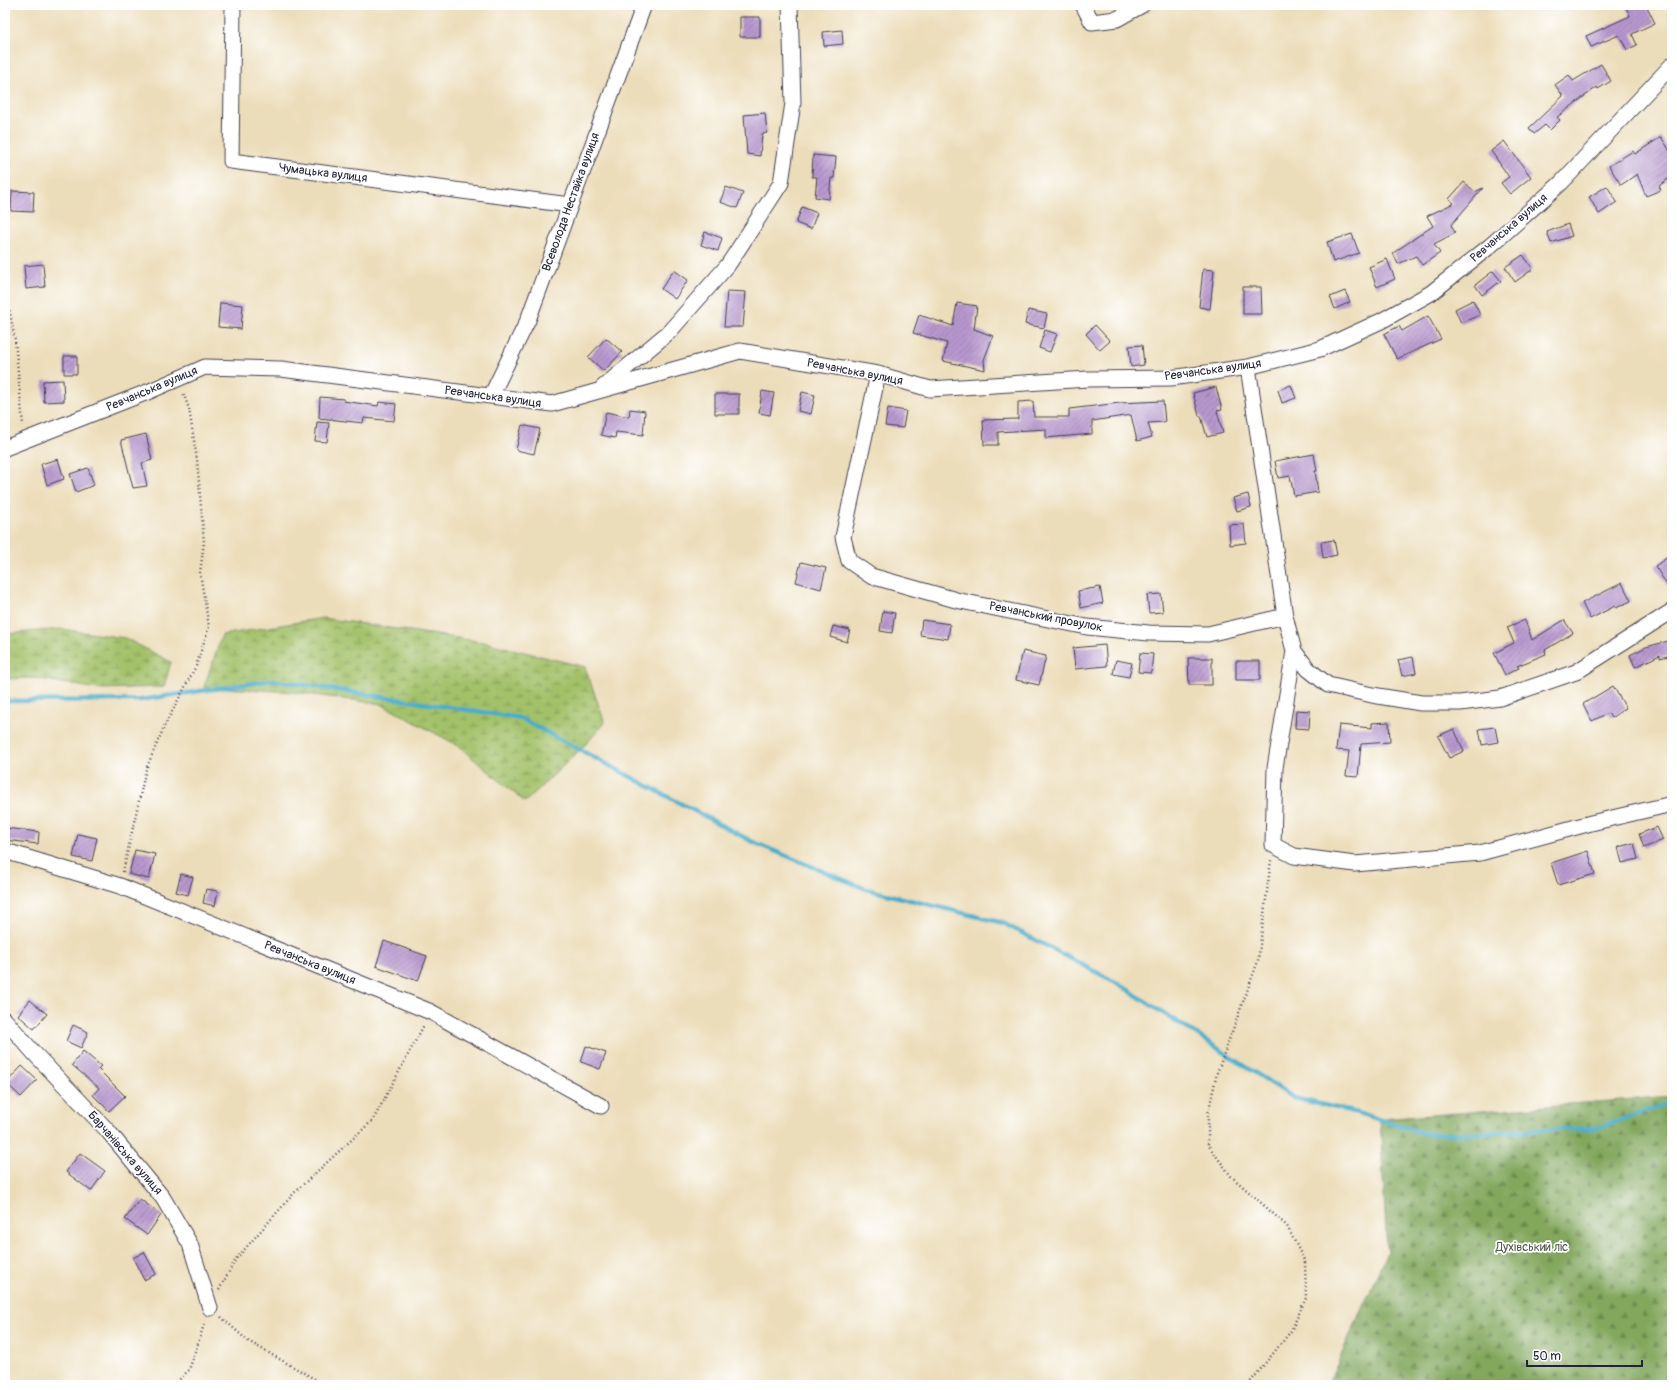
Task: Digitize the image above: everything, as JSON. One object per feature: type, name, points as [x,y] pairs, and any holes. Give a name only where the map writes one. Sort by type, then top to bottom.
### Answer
[{"type":"street","name":"Чумацька вулиця","points":[[233,5],[231,161],[570,205]]},
{"type":"street","name":"Всеволода Нестайка вулиця","points":[[490,396],[528,320],[644,5]]},
{"type":"street","points":[[598,391],[669,332],[728,265],[781,182],[793,103],[790,5]]},
{"type":"street","points":[[1083,5],[1092,22],[1118,19],[1142,5]]},
{"type":"street","name":"Ревчанська вулиця","points":[[5,448],[178,379],[205,366],[280,369],[552,404],[740,351],[878,374],[930,389],[1088,378],[1171,378],[1248,367],[1320,349],[1381,321],[1431,293],[1490,246],[1561,183],[1672,65]]},
{"type":"street","points":[[1248,367],[1285,616],[1294,651],[1308,669],[1328,685],[1372,695],[1421,703],[1460,703],[1500,698],[1576,672],[1672,611]]},
{"type":"street","name":"Ревчанський провулок","points":[[878,374],[843,537],[849,561],[871,576],[956,600],[1087,627],[1133,632],[1208,634],[1285,616]]},
{"type":"street","points":[[1294,651],[1275,768],[1273,845],[1294,856],[1355,864],[1480,853],[1591,823],[1672,804]]},
{"type":"street","name":"Ревчанська вулиця","points":[[5,850],[120,886],[431,1012],[601,1106]]},
{"type":"street","name":"Барчанівська вулиця","points":[[5,1020],[108,1131],[163,1198],[190,1244],[210,1308]]},
{"type":"path","points":[[5,287],[15,340],[23,420],[21,441]]},
{"type":"path","points":[[120,886],[146,769],[164,725],[196,666],[209,627],[200,573],[204,542],[197,459],[189,408],[178,379]]},
{"type":"path","points":[[1248,1385],[1291,1331],[1306,1298],[1304,1262],[1287,1226],[1231,1176],[1208,1144],[1208,1114],[1218,1074],[1258,961],[1273,845]]},
{"type":"path","points":[[174,1385],[189,1370],[210,1308],[236,1259],[296,1191],[373,1120],[431,1012]]},
{"type":"path","points":[[210,1308],[248,1341],[325,1385]]},
{"type":"green space","points":[[323,618],[484,642],[585,667],[605,723],[583,747],[525,802],[457,745],[381,704],[293,692],[204,687],[222,635]]},
{"type":"green space","points":[[61,629],[125,638],[171,662],[164,687],[97,689],[35,678],[5,679],[5,634]]},
{"type":"green space","name":"Духівський ліс","points":[[1672,1096],[1672,1385],[1328,1385],[1387,1252],[1380,1119]]},
{"type":"building","points":[[1625,5],[1646,5],[1655,23],[1632,34],[1637,45],[1627,50],[1619,35],[1591,47],[1586,36],[1630,16]]},
{"type":"building","points":[[740,17],[760,17],[760,37],[740,37]]},
{"type":"building","points":[[842,30],[843,44],[824,46],[823,32]]},
{"type":"building","points":[[1601,64],[1611,81],[1598,89],[1597,87],[1557,117],[1560,120],[1550,130],[1545,125],[1534,134],[1529,128],[1563,96],[1555,85],[1569,75],[1573,81]]},
{"type":"building","points":[[765,113],[767,133],[762,134],[760,156],[747,154],[744,115]]},
{"type":"building","points":[[1661,137],[1672,154],[1672,176],[1659,186],[1661,190],[1646,196],[1637,174],[1621,185],[1609,166],[1633,151],[1635,154]]},
{"type":"building","points":[[1504,141],[1531,177],[1510,194],[1501,183],[1509,177],[1491,151]]},
{"type":"building","points":[[813,155],[836,157],[834,178],[831,178],[829,199],[815,197],[817,177],[812,177]]},
{"type":"building","points":[[1464,182],[1475,192],[1483,188],[1451,225],[1455,233],[1434,244],[1440,253],[1422,265],[1416,256],[1398,264],[1393,253],[1433,226],[1427,216],[1454,203],[1449,199]]},
{"type":"building","points":[[1607,186],[1617,202],[1599,214],[1589,197]]},
{"type":"building","points":[[726,187],[743,193],[737,208],[720,202]]},
{"type":"building","points":[[12,191],[34,192],[33,212],[11,211]]},
{"type":"building","points":[[802,207],[817,213],[811,229],[796,223]]},
{"type":"building","points":[[1568,224],[1572,236],[1551,243],[1547,232]]},
{"type":"building","points":[[705,232],[722,238],[718,251],[701,245]]},
{"type":"building","points":[[1352,234],[1359,253],[1333,262],[1327,242]]},
{"type":"building","points":[[1523,255],[1533,269],[1515,282],[1505,267]]},
{"type":"building","points":[[1387,259],[1395,279],[1377,287],[1369,267]]},
{"type":"building","points":[[43,264],[45,287],[26,289],[24,266]]},
{"type":"building","points":[[1203,269],[1214,270],[1210,309],[1199,307]]},
{"type":"building","points":[[674,270],[688,280],[675,299],[661,289]]},
{"type":"building","points":[[1493,271],[1501,281],[1482,295],[1475,285]]},
{"type":"building","points":[[1243,287],[1261,287],[1262,314],[1243,314]]},
{"type":"building","points":[[727,291],[746,292],[743,327],[724,327]]},
{"type":"building","points":[[1345,291],[1350,302],[1335,309],[1330,297]]},
{"type":"building","points":[[1473,300],[1480,315],[1461,323],[1455,309]]},
{"type":"building","points":[[220,303],[243,305],[241,329],[218,327]]},
{"type":"building","points":[[957,303],[977,306],[974,329],[993,336],[984,360],[985,370],[943,361],[947,343],[913,333],[919,315],[953,326]]},
{"type":"building","points":[[1028,310],[1047,314],[1044,328],[1025,324]]},
{"type":"building","points":[[1428,316],[1441,339],[1397,359],[1384,334],[1399,326],[1402,331]]},
{"type":"building","points":[[1095,325],[1110,341],[1100,350],[1086,334]]},
{"type":"building","points":[[1045,330],[1057,334],[1050,352],[1039,348]]},
{"type":"building","points":[[606,338],[622,352],[604,371],[588,357]]},
{"type":"building","points":[[1142,345],[1144,365],[1131,367],[1129,346]]},
{"type":"building","points":[[64,356],[77,356],[77,374],[64,374]]},
{"type":"building","points":[[63,380],[64,401],[44,402],[43,381]]},
{"type":"building","points":[[1291,385],[1296,398],[1282,403],[1278,390]]},
{"type":"building","points":[[1216,387],[1222,410],[1217,411],[1223,433],[1207,437],[1201,416],[1199,416],[1193,393]]},
{"type":"building","points":[[762,391],[774,393],[770,415],[759,413]]},
{"type":"building","points":[[802,392],[815,395],[811,414],[798,411]]},
{"type":"building","points":[[715,394],[739,394],[739,414],[715,414]]},
{"type":"building","points":[[320,397],[344,399],[343,401],[378,406],[379,402],[396,404],[394,421],[364,418],[363,423],[319,418]]},
{"type":"building","points":[[1033,401],[1034,417],[1069,417],[1069,409],[1120,403],[1163,401],[1165,422],[1148,423],[1152,437],[1137,441],[1131,415],[1092,421],[1092,434],[1046,438],[1046,429],[998,432],[998,445],[984,445],[983,420],[1018,419],[1018,402]]},
{"type":"building","points":[[888,408],[906,411],[903,428],[885,426]]},
{"type":"building","points":[[630,409],[645,411],[643,435],[616,432],[615,438],[601,435],[606,412],[629,417]]},
{"type":"building","points":[[317,422],[329,423],[327,442],[315,441]]},
{"type":"building","points":[[522,425],[540,429],[534,454],[516,450]]},
{"type":"building","points":[[146,434],[152,460],[142,463],[147,486],[133,488],[121,440]]},
{"type":"building","points":[[1314,454],[1317,471],[1315,471],[1318,492],[1294,496],[1290,476],[1278,478],[1275,461]]},
{"type":"building","points":[[58,459],[64,479],[47,485],[41,464]]},
{"type":"building","points":[[88,468],[94,485],[76,492],[70,474]]},
{"type":"building","points":[[1248,494],[1251,507],[1237,511],[1233,498]]},
{"type":"building","points":[[1244,524],[1246,543],[1230,545],[1229,525]]},
{"type":"building","points":[[1334,540],[1337,555],[1323,558],[1321,542]]},
{"type":"building","points":[[1672,554],[1672,593],[1655,566]]},
{"type":"building","points":[[801,562],[826,568],[821,589],[796,582]]},
{"type":"building","points":[[1622,583],[1631,601],[1616,608],[1615,606],[1590,619],[1582,603]]},
{"type":"building","points":[[1100,587],[1103,603],[1081,608],[1078,591]]},
{"type":"building","points":[[1161,594],[1163,612],[1149,613],[1147,595]]},
{"type":"building","points":[[883,611],[895,613],[892,633],[880,631]]},
{"type":"building","points":[[922,620],[950,624],[948,639],[920,635]]},
{"type":"building","points":[[1525,620],[1532,640],[1564,620],[1573,633],[1545,650],[1546,654],[1517,666],[1519,668],[1505,675],[1494,653],[1514,643],[1507,627]]},
{"type":"building","points":[[833,626],[850,630],[847,642],[830,637]]},
{"type":"building","points":[[1672,640],[1672,655],[1660,658],[1660,655],[1635,667],[1630,655],[1646,647]]},
{"type":"building","points":[[1105,645],[1107,666],[1075,669],[1073,648]]},
{"type":"building","points":[[1023,651],[1046,656],[1039,685],[1016,680]]},
{"type":"building","points":[[1140,653],[1153,654],[1151,673],[1138,672]]},
{"type":"building","points":[[1413,657],[1416,673],[1402,676],[1398,660]]},
{"type":"building","points":[[1188,658],[1212,658],[1212,685],[1189,685]]},
{"type":"building","points":[[1116,660],[1132,663],[1129,677],[1113,674]]},
{"type":"building","points":[[1236,661],[1260,661],[1260,680],[1236,680]]},
{"type":"building","points":[[1613,686],[1626,708],[1611,718],[1608,713],[1592,721],[1583,704]]},
{"type":"building","points":[[1296,710],[1310,711],[1309,729],[1295,728]]},
{"type":"building","points":[[1389,722],[1390,742],[1361,744],[1358,777],[1346,776],[1349,751],[1336,750],[1339,725],[1372,728],[1372,723]]},
{"type":"building","points":[[1495,727],[1498,742],[1482,745],[1479,729]]},
{"type":"building","points":[[1454,729],[1464,751],[1449,758],[1438,736]]},
{"type":"building","points":[[1657,827],[1663,840],[1644,848],[1639,834]]},
{"type":"building","points":[[5,828],[39,832],[38,844],[5,840]]},
{"type":"building","points":[[78,834],[97,838],[92,861],[73,857]]},
{"type":"building","points":[[1634,843],[1638,859],[1622,863],[1618,847]]},
{"type":"building","points":[[135,850],[155,854],[149,879],[129,874]]},
{"type":"building","points":[[1588,851],[1595,874],[1558,885],[1551,863]]},
{"type":"building","points":[[181,874],[193,877],[188,895],[176,892]]},
{"type":"building","points":[[206,889],[218,891],[215,906],[203,903]]},
{"type":"building","points":[[384,941],[427,956],[418,981],[376,966]]},
{"type":"building","points":[[30,1000],[47,1014],[34,1029],[18,1015]]},
{"type":"building","points":[[73,1025],[88,1032],[81,1048],[66,1041]]},
{"type":"building","points":[[586,1046],[606,1053],[600,1069],[581,1062]]},
{"type":"building","points":[[83,1051],[101,1066],[98,1069],[125,1096],[109,1111],[93,1095],[99,1088],[72,1065]]},
{"type":"building","points":[[22,1066],[37,1080],[21,1097],[6,1083]]},
{"type":"building","points":[[80,1153],[105,1171],[91,1191],[66,1172]]},
{"type":"building","points":[[140,1199],[161,1215],[147,1235],[125,1219]]},
{"type":"building","points":[[144,1252],[156,1274],[144,1280],[133,1258]]},
{"type":"waterway","points":[[5,701],[140,700],[273,680],[520,718],[753,842],[866,889],[1003,923],[1119,984],[1294,1098],[1358,1113],[1430,1135],[1598,1128],[1672,1102]]}]
